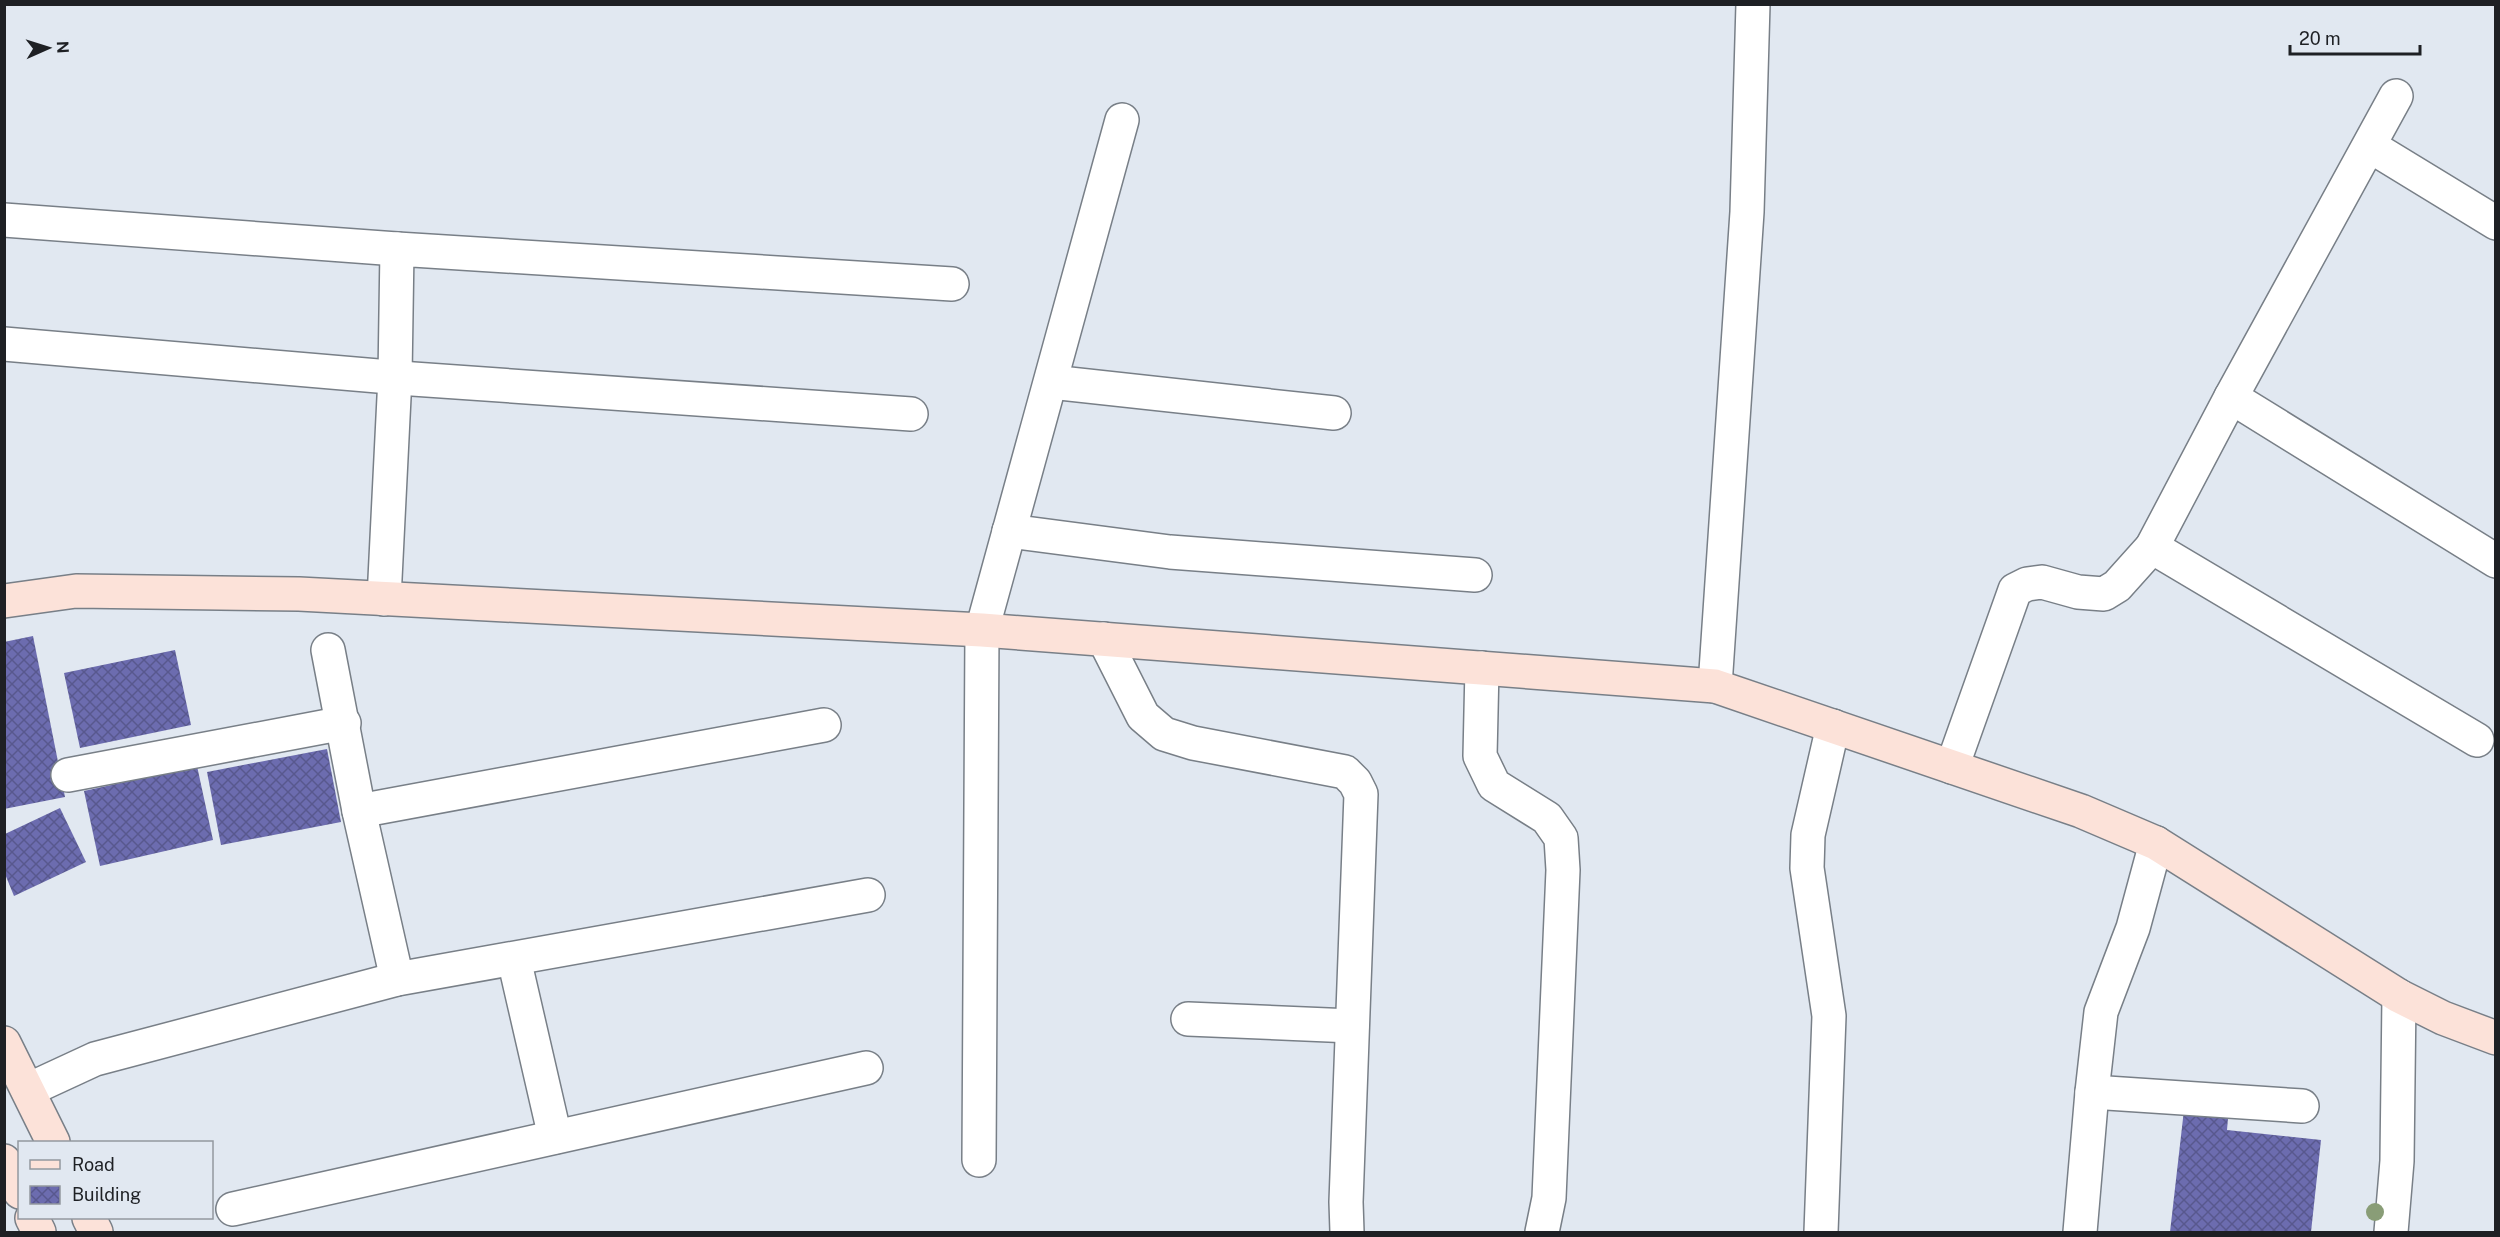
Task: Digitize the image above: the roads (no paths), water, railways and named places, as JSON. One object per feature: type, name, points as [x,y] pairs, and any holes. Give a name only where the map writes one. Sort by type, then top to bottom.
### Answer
[{"type":"street","points":[[1716,686],[1747,212],[1753,4]]},
{"type":"street","points":[[1952,766],[2015,590],[2027,584],[2042,582],[2078,592],[2104,594],[2117,586],[2152,547],[2231,397],[2396,96]]},
{"type":"street","points":[[979,1160],[982,630],[1122,120]]},
{"type":"street","points":[[2370,146],[2496,223]]},
{"type":"street","points":[[4,220],[397,249],[952,284]]},
{"type":"street","points":[[384,598],[395,377],[397,249]]},
{"type":"street","points":[[4,344],[395,377],[911,414]]},
{"type":"street","points":[[1051,382],[1334,413]]},
{"type":"street","points":[[2231,397],[2496,561]]},
{"type":"street","points":[[1009,531],[1170,552],[1475,575]]},
{"type":"street","points":[[2152,547],[2477,740]]},
{"type":"street","points":[[4,601],[76,591],[299,594],[384,598],[982,630],[1716,686],[2081,811],[2156,843],[2399,996],[2443,1018],[2496,1038]]},
{"type":"street","points":[[1104,639],[1143,716],[1164,734],[1193,743],[1345,772],[1355,782],[1360,794],[1346,1202],[1347,1233]]},
{"type":"street","points":[[328,650],[344,723],[359,811],[398,979]]},
{"type":"street","points":[[1482,668],[1480,756],[1484,766],[1494,785],[1547,818],[1561,838],[1563,870],[1549,1198],[1542,1233]]},
{"type":"street","points":[[68,775],[344,723]]},
{"type":"street","points":[[359,811],[824,725]]},
{"type":"street","points":[[1821,1233],[1829,1016],[1807,868],[1808,835],[1833,726]]},
{"type":"street","points":[[2080,1233],[2101,1012],[2133,928],[2156,843]]},
{"type":"street","points":[[28,1090],[95,1059],[398,979],[868,895]]},
{"type":"street","points":[[514,959],[555,1137]]},
{"type":"street","points":[[2391,1233],[2397,1161],[2399,996]]},
{"type":"street","points":[[1188,1019],[1352,1026]]},
{"type":"street","points":[[4,1043],[52,1141]]},
{"type":"street","points":[[233,1209],[866,1068]]},
{"type":"street","points":[[2092,1092],[2302,1106]]},
{"type":"street","points":[[4,1161],[18,1188]]},
{"type":"street","points":[[32,1219],[39,1233]]},
{"type":"street","points":[[89,1219],[96,1233]]}]
